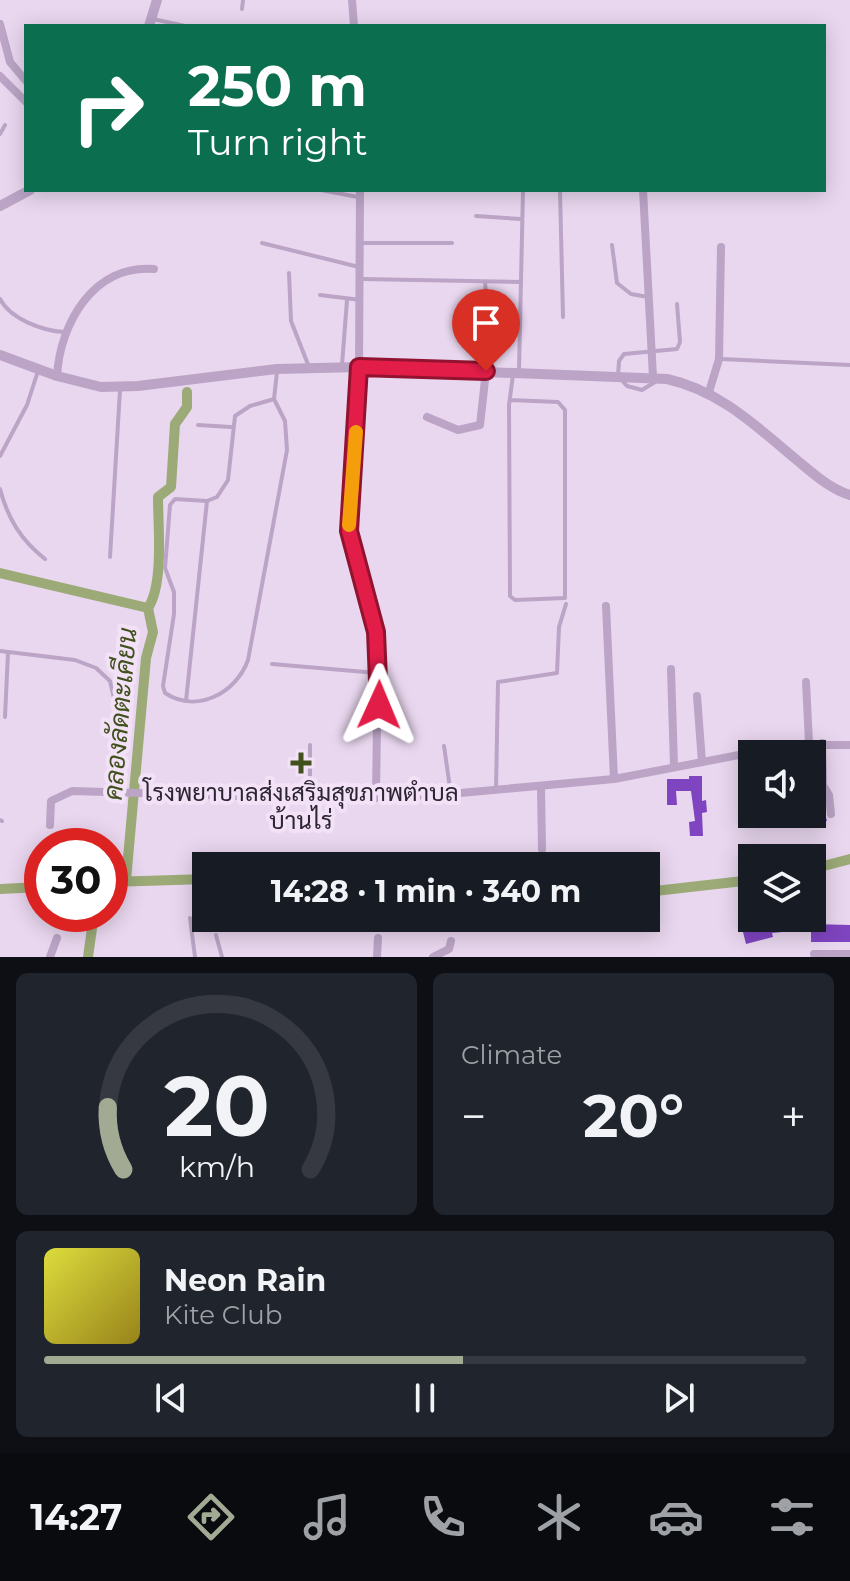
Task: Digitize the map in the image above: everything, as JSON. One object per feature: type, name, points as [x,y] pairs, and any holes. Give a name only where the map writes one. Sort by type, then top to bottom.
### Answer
[{"type":"street","points":[[150,22],[157,0]]},
{"type":"street","points":[[352,0],[354,24]]},
{"type":"street","points":[[0,24],[10,62],[24,79]]},
{"type":"street","points":[[0,76],[24,100]]},
{"type":"street","points":[[1,203],[26,192]]},
{"type":"street","points":[[643,192],[656,378]]},
{"type":"street","points":[[360,194],[362,279],[349,531],[376,632],[379,673],[376,798]]},
{"type":"street","points":[[709,392],[719,359],[721,247]]},
{"type":"street","points":[[57,376],[64,332],[102,280],[141,268],[154,269]]},
{"type":"street","points":[[0,355],[57,376],[101,387],[277,369],[359,367],[656,378],[690,384],[729,404],[823,482],[850,495]]},
{"type":"street","points":[[427,417],[458,430],[480,425],[484,416],[486,371]]},
{"type":"street","points":[[606,606],[614,779]]},
{"type":"street","points":[[671,669],[674,766]]},
{"type":"street","points":[[806,682],[809,740]]},
{"type":"street","points":[[697,696],[702,762]]},
{"type":"street","points":[[826,743],[850,745]]},
{"type":"street","points":[[50,825],[51,801],[58,795],[142,791],[310,798],[451,795],[614,779],[738,756]]},
{"type":"street","points":[[541,788],[542,849]]},
{"type":"street","points":[[826,790],[831,814]]},
{"type":"street","points":[[50,957],[57,938]]},
{"type":"street","points":[[377,957],[378,938]]},
{"type":"street","points":[[433,957],[449,949],[451,941]]},
{"type":"street","points":[[814,954],[850,954]]},
{"type":"lane","points":[[242,9],[243,0]]},
{"type":"lane","points":[[0,134],[5,125]]},
{"type":"lane","points":[[510,400],[558,402],[565,410],[565,598],[515,600],[510,596],[510,400],[516,372],[520,319],[523,192]]},
{"type":"lane","points":[[560,192],[563,317]]},
{"type":"lane","points":[[476,216],[521,219]]},
{"type":"lane","points":[[262,243],[362,267]]},
{"type":"lane","points":[[361,243],[452,243]]},
{"type":"lane","points":[[612,245],[617,283],[631,294],[649,297]]},
{"type":"lane","points":[[289,273],[291,321],[309,368]]},
{"type":"lane","points":[[362,279],[521,282]]},
{"type":"lane","points":[[485,282],[488,318],[520,319]]},
{"type":"lane","points":[[320,295],[361,300]]},
{"type":"lane","points":[[0,299],[14,315],[43,328],[64,332]]},
{"type":"lane","points":[[341,368],[347,300]]},
{"type":"lane","points":[[618,376],[619,361],[624,354],[652,353],[680,346],[677,304]]},
{"type":"lane","points":[[719,359],[850,365]]},
{"type":"lane","points":[[0,456],[27,405],[38,369]]},
{"type":"lane","points":[[274,399],[241,411],[231,427],[226,488],[207,501],[175,499],[169,510],[165,574],[174,592],[174,614],[163,686],[165,693],[175,700],[218,696],[236,683],[248,660],[287,450],[285,421],[274,399],[277,369]]},
{"type":"lane","points":[[110,557],[120,387]]},
{"type":"lane","points":[[198,425],[231,427]]},
{"type":"lane","points":[[0,489],[15,528],[28,545],[45,559]]},
{"type":"lane","points":[[186,701],[207,501]]},
{"type":"lane","points":[[496,792],[498,682],[557,673],[559,627],[566,604]]},
{"type":"lane","points":[[0,651],[75,660],[96,668],[110,681],[114,698]]},
{"type":"lane","points":[[5,717],[8,652]]},
{"type":"lane","points":[[272,664],[379,673]]},
{"type":"lane","points":[[310,745],[310,798]]},
{"type":"lane","points":[[444,746],[451,795]]},
{"type":"lane","points":[[284,796],[286,822]]},
{"type":"lane","points":[[190,918],[195,957]]},
{"type":"lane","points":[[216,935],[222,957]]},
{"type":"building","points":[[689,776],[702,776],[702,801],[706,800],[707,812],[702,813],[703,836],[690,836],[689,822],[695,821],[691,791],[676,791],[677,805],[667,805],[667,779],[689,779]]},
{"type":"building","points":[[826,924],[850,925],[850,942],[811,942],[811,932],[826,932]]},
{"type":"building","points":[[743,932],[782,932],[772,933],[773,937],[746,944]]},
{"type":"waterway","points":[[148,608],[158,570],[158,497],[171,487],[175,424],[187,407],[187,392]]},
{"type":"waterway","name":"คลองลัดตะเคียน","points":[[0,573],[148,608],[153,632],[146,658],[128,858]]},
{"type":"waterway","points":[[826,865],[850,859]]},
{"type":"waterway","points":[[128,881],[192,879]]},
{"type":"waterway","points":[[660,890],[738,882]]},
{"type":"waterway","points":[[0,889],[24,888]]},
{"type":"waterway","points":[[88,957],[91,932]]},
{"type":"slow traffic","points":[[349,525],[356,432]]},
{"type":"place","name":"โรงพยาบาลส่งเสริมสุขภาพตำบล บ้านไร่","points":[[301,763]]},
{"type":"route","points":[[379,705],[376,632],[350,546],[349,531],[359,367],[486,371]]}]
